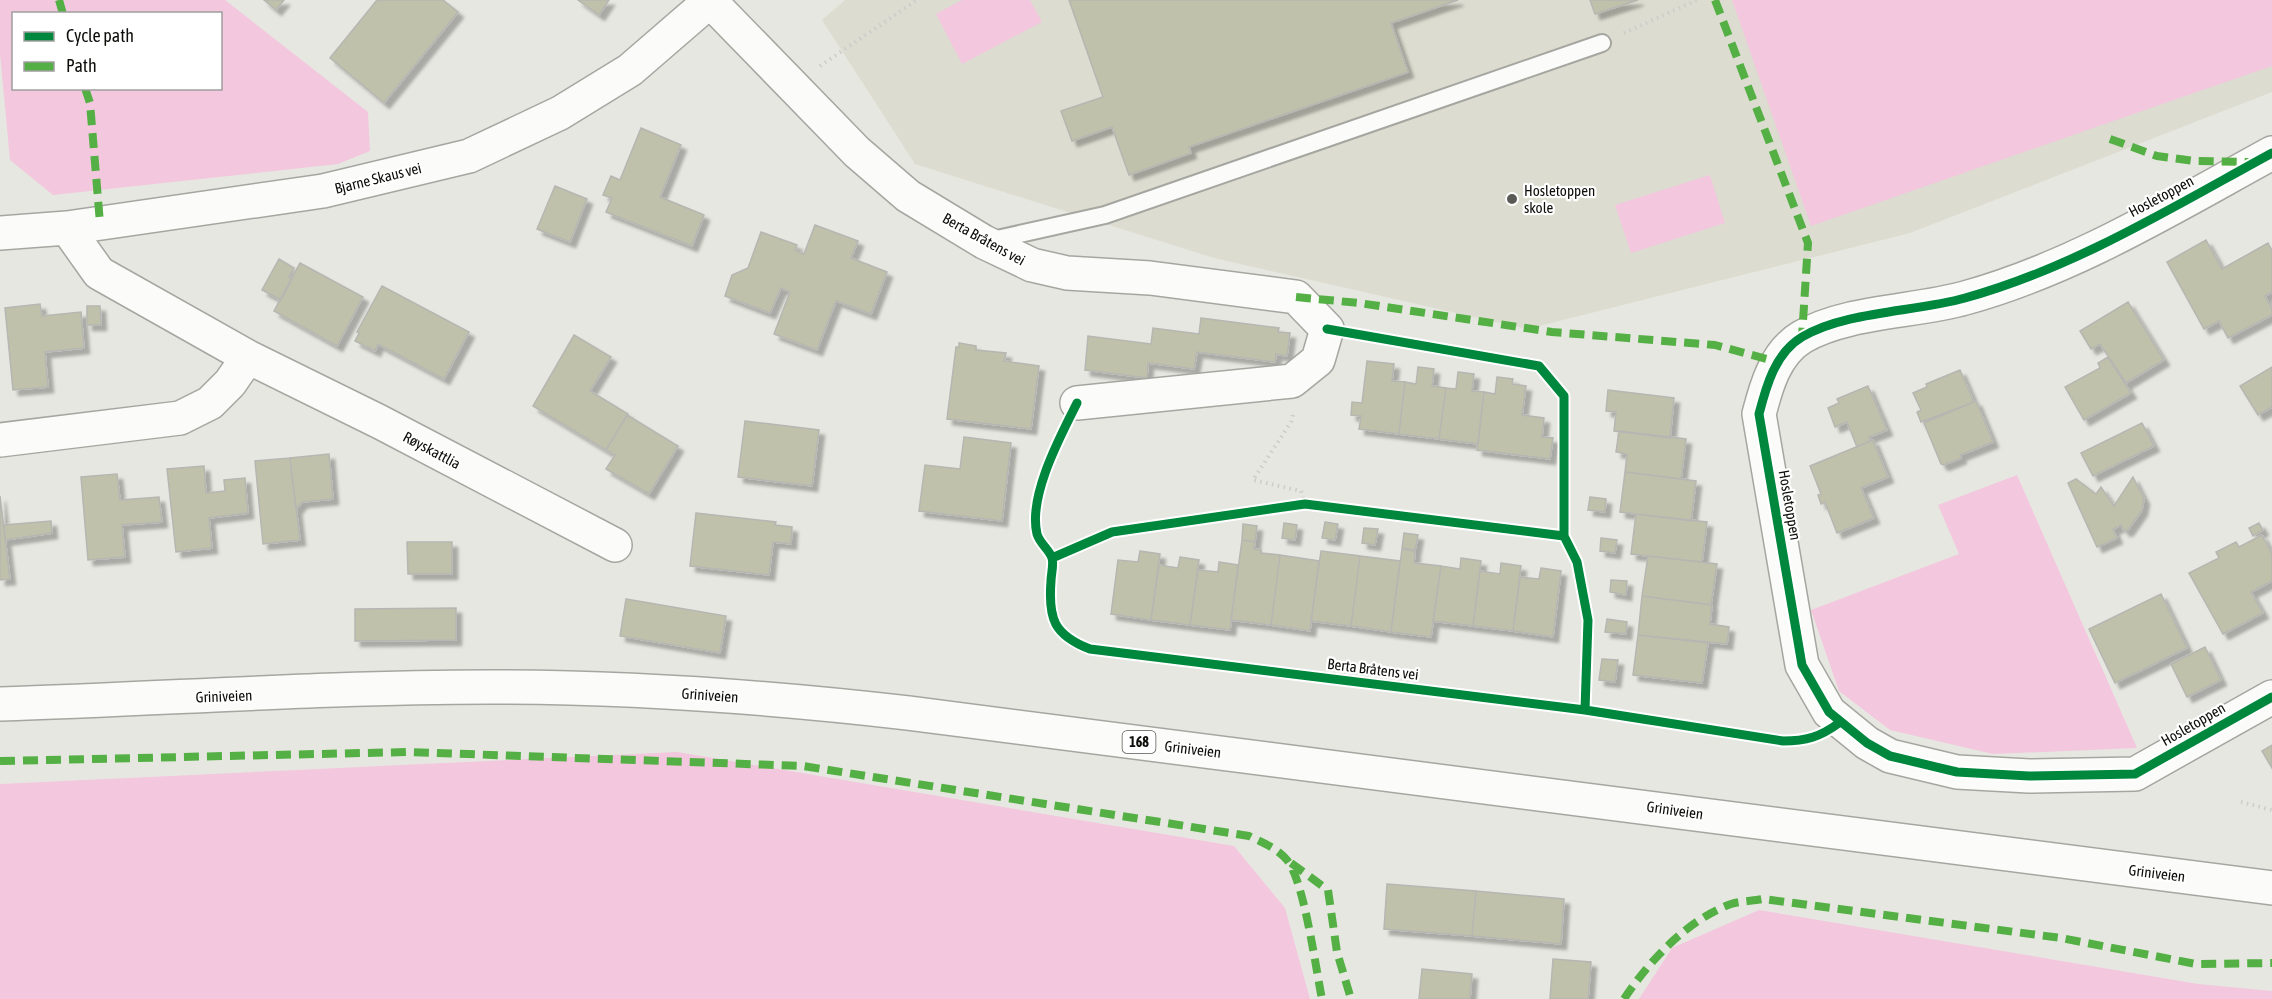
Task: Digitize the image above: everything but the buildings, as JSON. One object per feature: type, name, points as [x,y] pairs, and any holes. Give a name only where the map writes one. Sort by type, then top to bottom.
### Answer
[{"type":"street","name":"Berta Bråtens vei","points":[[710,0],[857,152],[908,196],[984,242],[1032,265],[1067,273],[1150,278],[1296,297],[1327,329],[1318,360],[1292,381],[1077,403]]},
{"type":"street","name":"Bjarne Skaus vei","points":[[0,233],[67,228],[323,191],[470,156],[560,113],[630,70],[710,0]]},
{"type":"street","name":"Hosletoppen","points":[[2272,153],[2066,263],[1964,298],[1850,320],[1802,337],[1778,362],[1766,388],[1759,414],[1802,665],[1829,712],[1867,743],[1890,756],[1957,772],[2029,776],[2135,774],[2272,697]]},
{"type":"street","name":"Røyskattlia","points":[[67,228],[99,273],[248,357],[380,422],[615,546]]},
{"type":"street","points":[[0,440],[180,418],[210,403],[230,383],[248,357]]},
{"type":"street","name":"Griniveien","points":[[0,704],[487,687],[592,688],[726,695],[908,713],[2272,888]]},
{"type":"lane","points":[[984,242],[1106,215],[1602,43]]},
{"type":"path","points":[[792,85],[917,0]]},
{"type":"path","points":[[1602,43],[1697,0]]},
{"type":"path","points":[[1278,441],[1253,480],[1301,491],[1305,504]]},
{"type":"path","points":[[1294,505],[1317,505]]},
{"type":"path","points":[[2241,802],[2272,810]]},
{"type":"shaded area","points":[[0,0],[225,0],[368,112],[370,151],[338,164],[53,195],[10,160],[0,54]]},
{"type":"shaded area","name":"Hosletoppen skole","points":[[845,0],[2272,0],[2272,92],[1910,233],[1527,329],[1214,258],[915,164],[822,20]]},
{"type":"shaded area","points":[[962,0],[1030,0],[1042,22],[962,64],[936,14]]},
{"type":"shaded area","points":[[1732,0],[2272,0],[2272,66],[1811,226]]},
{"type":"shaded area","points":[[1710,175],[1725,223],[1631,253],[1615,205]]},
{"type":"shaded area","points":[[2017,475],[2137,748],[1993,754],[1890,730],[1839,691],[1811,610],[1959,554],[1938,505]]},
{"type":"shaded area","points":[[677,752],[1234,846],[1285,908],[1310,999],[0,999],[0,784]]},
{"type":"shaded area","points":[[1759,910],[2198,984],[2272,991],[2272,999],[1639,999],[1672,948]]},
{"type":"marked path","points":[[59,0],[62,12]]},
{"type":"marked path","points":[[1715,0],[1808,243],[1802,337]]},
{"type":"marked path","points":[[86,90],[90,103],[100,223]]},
{"type":"marked path","points":[[2110,139],[2157,156],[2194,161],[2250,162]]},
{"type":"marked path","points":[[1296,297],[1359,303],[1552,332],[1715,345],[1778,362]]},
{"type":"marked path","points":[[0,761],[409,752],[803,766],[1249,836],[1279,852],[1293,871],[1304,905],[1322,999]]},
{"type":"marked path","points":[[1291,863],[1328,890],[1337,952],[1351,999]]},
{"type":"marked path","points":[[1624,999],[1658,956],[1699,920],[1731,904],[1763,899],[2061,938],[2196,964],[2272,963]]},
{"type":"cycle path","points":[[2272,153],[2160,215],[2045,270],[1965,298],[1839,322],[1802,337],[1778,361],[1759,414],[1802,665],[1829,712],[1867,743],[1890,756],[1957,772],[2029,776],[2135,774],[2272,697]]},
{"type":"cycle path","points":[[1077,403],[1047,467],[1037,502],[1035,519],[1038,538],[1053,560],[1050,594],[1053,616],[1056,624],[1068,638],[1090,649],[1585,710],[1588,620],[1577,562],[1564,536],[1564,396],[1539,366],[1327,329]]},
{"type":"cycle path","points":[[1052,558],[1112,532],[1305,504],[1564,536]]},
{"type":"cycle path","points":[[1585,710],[1783,741],[1813,737],[1839,723]]},
{"type":"place","name":"Hosletoppen skole","points":[[1512,199]]}]
